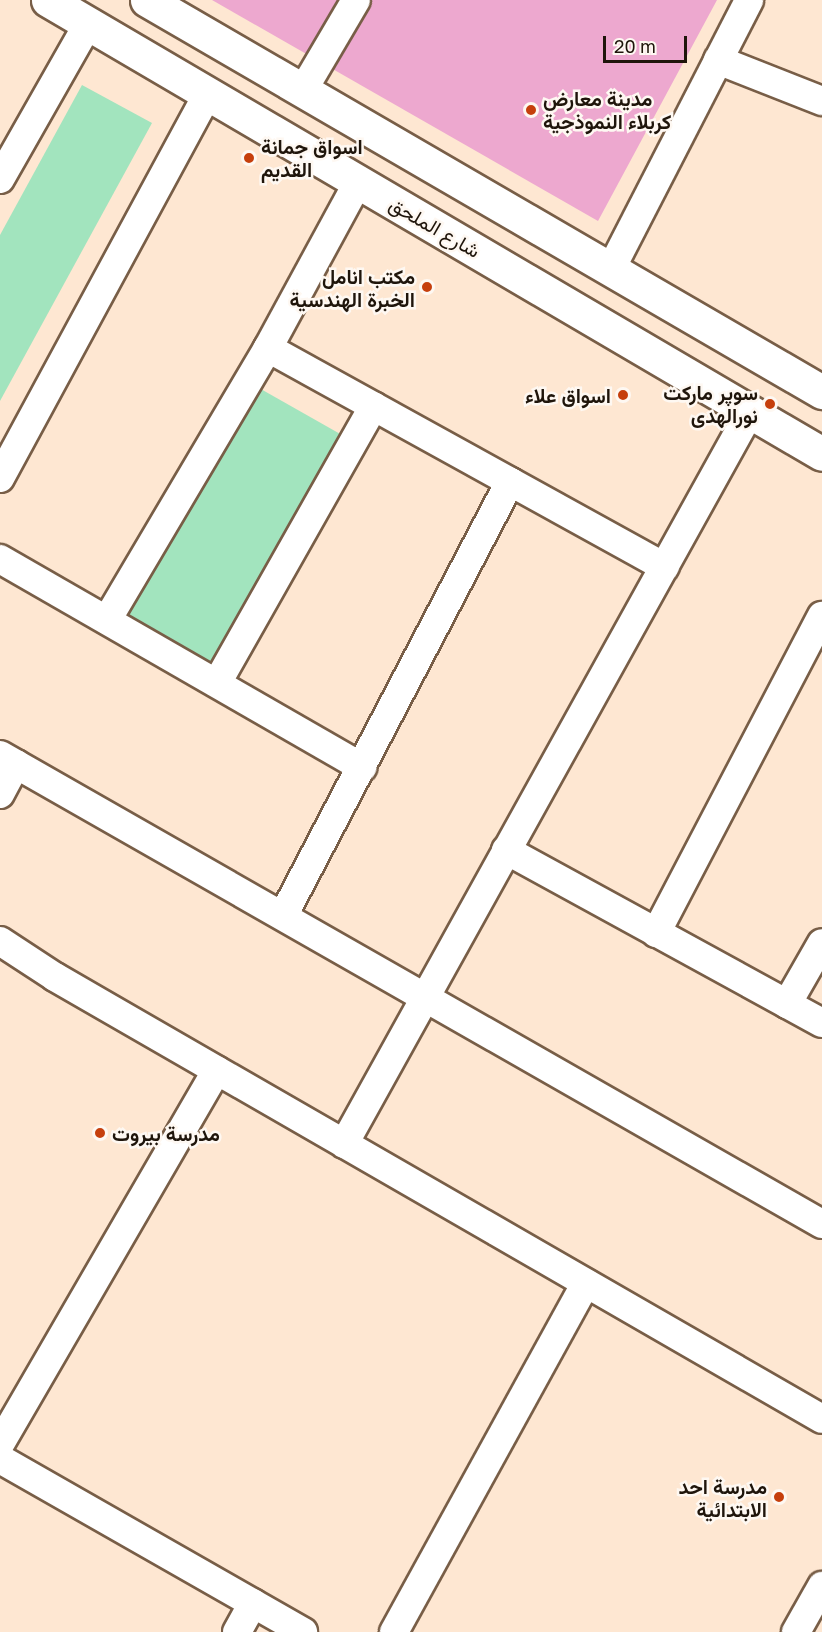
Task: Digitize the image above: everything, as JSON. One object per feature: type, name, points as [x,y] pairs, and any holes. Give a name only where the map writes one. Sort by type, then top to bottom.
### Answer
[{"type":"street","name":"شارع الملحق","points":[[48,0],[822,454]]},
{"type":"street","points":[[147,0],[822,392]]},
{"type":"street","points":[[303,90],[356,0]]},
{"type":"street","points":[[611,269],[748,0]]},
{"type":"street","points":[[0,179],[88,24]]},
{"type":"street","points":[[718,60],[822,101]]},
{"type":"street","points":[[0,478],[208,94]]},
{"type":"street","points":[[106,620],[268,348],[357,182]]},
{"type":"street","points":[[268,348],[664,567]]},
{"type":"street","points":[[217,683],[374,406]]},
{"type":"street","points":[[344,1143],[750,412]]},
{"type":"street","points":[[284,916],[510,482]]},
{"type":"street","points":[[0,559],[362,766]]},
{"type":"street","points":[[656,933],[812,661],[822,616]]},
{"type":"street","points":[[0,794],[8,759],[822,1224]]},
{"type":"street","points":[[506,850],[822,1023]]},
{"type":"street","points":[[0,940],[55,976],[822,1419]]},
{"type":"street","points":[[788,1004],[822,943]]},
{"type":"street","points":[[0,1444],[217,1070]]},
{"type":"street","points":[[394,1632],[586,1283]]},
{"type":"street","points":[[0,1459],[303,1632]]},
{"type":"street","points":[[796,1632],[822,1586]]},
{"type":"street","points":[[237,1632],[253,1603]]},
{"type":"green space","points":[[82,85],[152,123],[0,401],[0,235]]},
{"type":"green space","points":[[259,388],[342,435],[211,665],[127,617]]},
{"type":"building","name":"مدينة معارض كربلاء النموذجية","points":[[212,0],[717,0],[598,221]]},
{"type":"place","name":"مدينة معارض كربلاء النموذجية","points":[[531,110]]},
{"type":"place","name":"اسواق جمانة القديم","points":[[249,158]]},
{"type":"place","name":"مكتب انامل الخبرة الهندسية","points":[[427,287]]},
{"type":"place","name":"اسواق علاء","points":[[623,395]]},
{"type":"place","name":"سوپر مارکت نورالهدی","points":[[770,404]]},
{"type":"place","name":"مدرسة بيروت","points":[[100,1133]]},
{"type":"place","name":"مدرسة احد الابتدائية","points":[[779,1497]]}]
